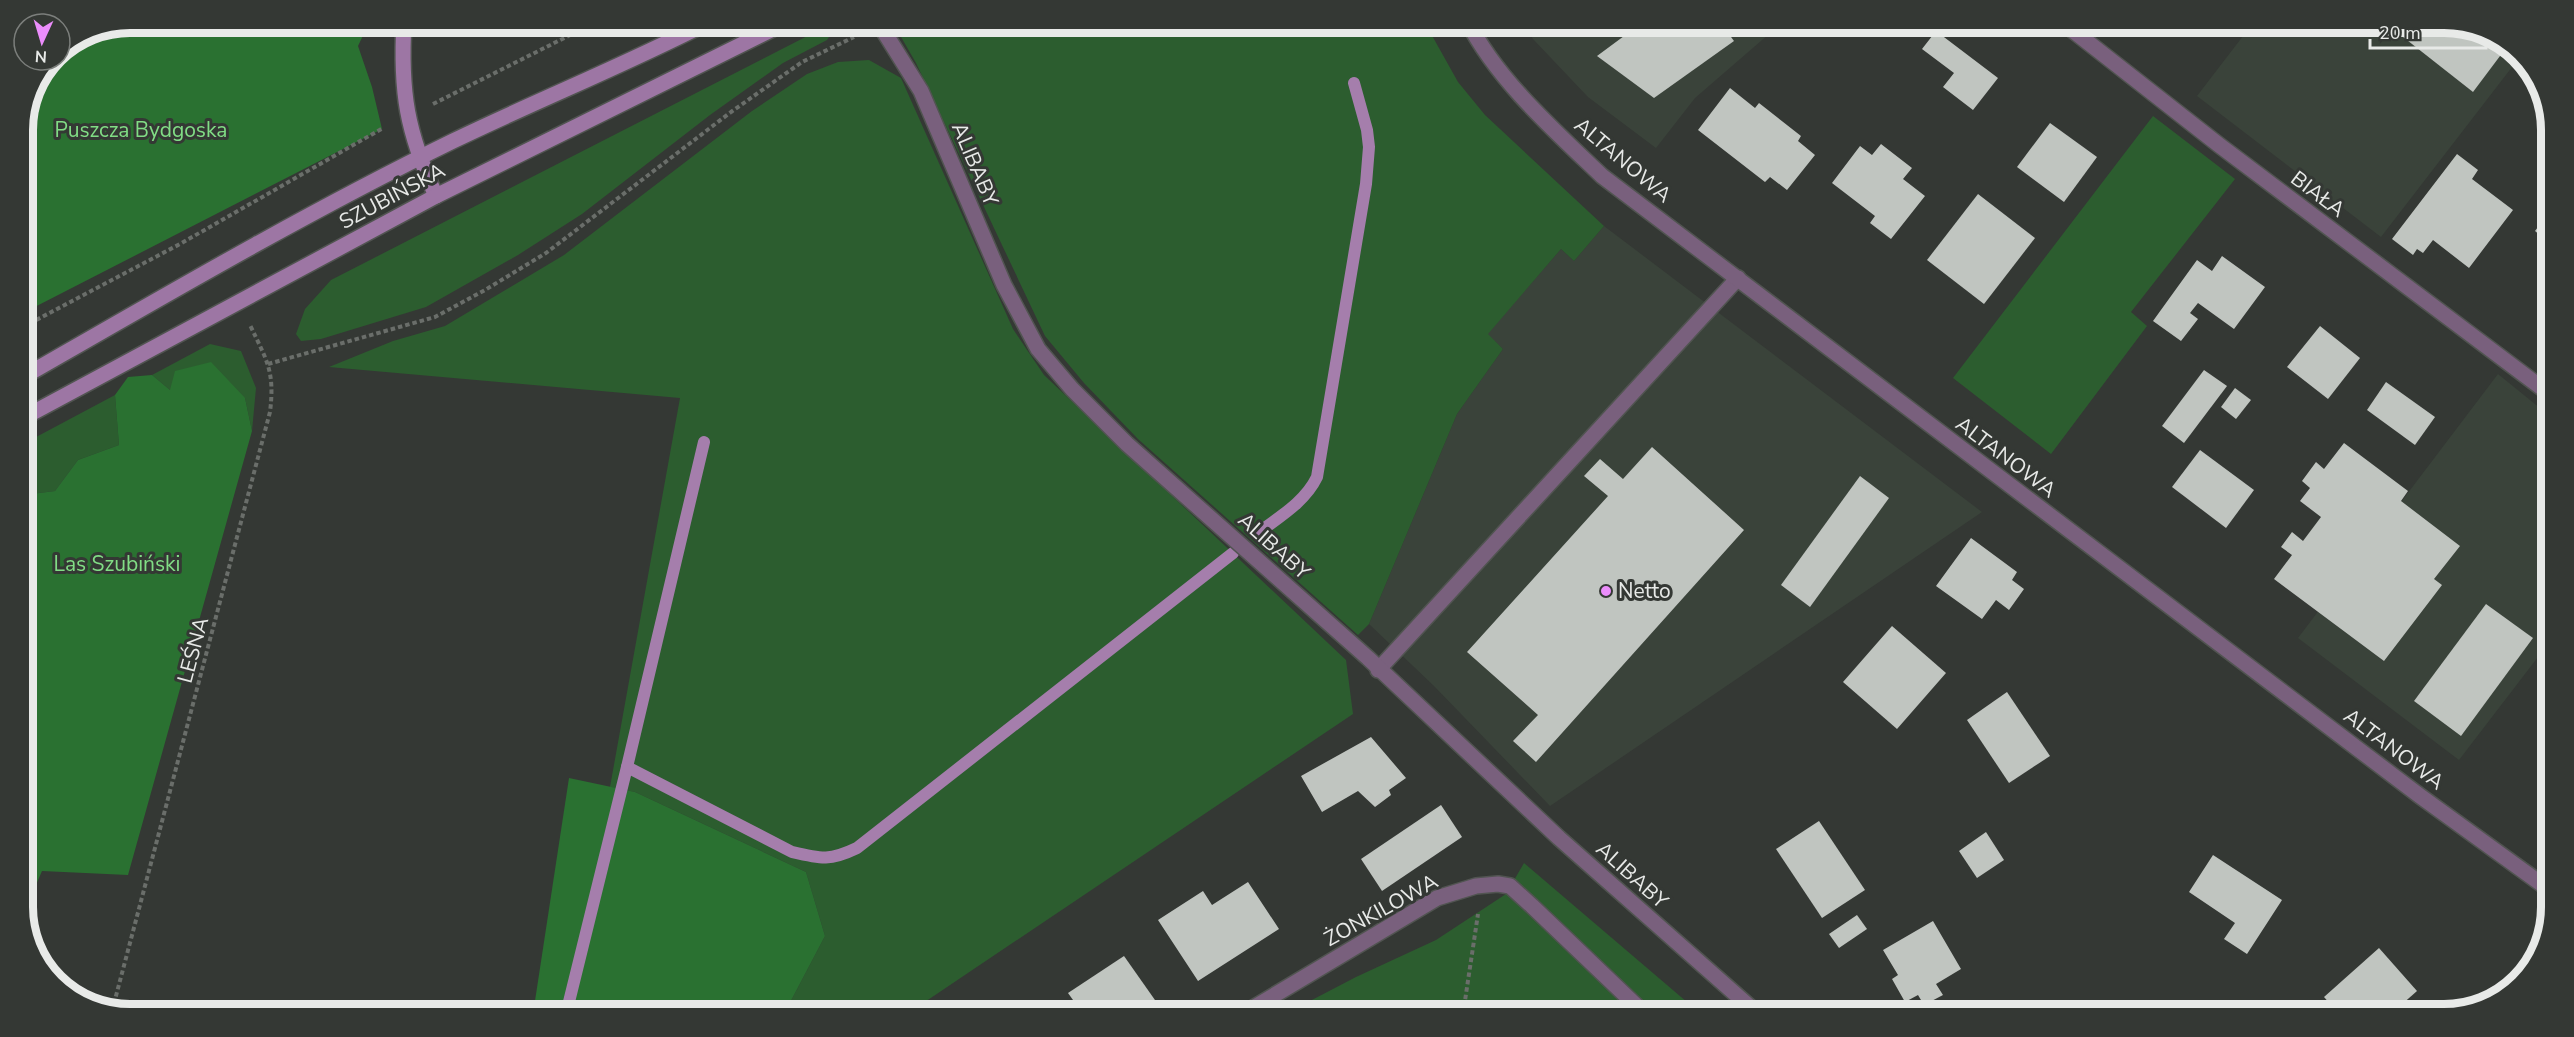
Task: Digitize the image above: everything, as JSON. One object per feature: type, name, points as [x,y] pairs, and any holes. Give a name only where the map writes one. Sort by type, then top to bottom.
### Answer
[{"type":"main road","points":[[403,33],[401,62],[407,117],[419,159],[436,195]]},
{"type":"main road","name":"SZUBIŃSKA","points":[[33,371],[217,265],[419,159],[687,33]]},
{"type":"main road","name":"SZUBIŃSKA","points":[[33,413],[436,195],[765,33]]},
{"type":"street","name":"ALIBABY","points":[[884,33],[921,91],[1004,285],[1038,349],[1072,389],[1126,444],[1232,536],[1559,838],[1747,1004]]},
{"type":"street","name":"ALTANOWA","points":[[1473,33],[1477,41],[1535,112],[1602,176],[2420,796],[2541,883]]},
{"type":"street","name":"BIAŁA","points":[[2076,33],[2219,146],[2541,388]]},
{"type":"street","points":[[1378,670],[1738,278]]},
{"type":"street","name":"ŻONKILOWA","points":[[1260,1004],[1437,898],[1476,886],[1498,884],[1510,886],[1634,1004]]},
{"type":"path","points":[[442,100],[574,33]]},
{"type":"path","points":[[268,364],[435,317],[485,290],[546,254],[731,112],[802,63],[860,33]]},
{"type":"path","points":[[33,322],[180,244],[382,129]]},
{"type":"path","name":"LEŚNA","points":[[114,1002],[270,412],[273,385],[268,364],[238,300]]},
{"type":"path","points":[[1465,1004],[1478,919],[1476,886]]},
{"type":"shaded area","points":[[1530,33],[1769,34],[1695,98],[1656,148],[1588,97]]},
{"type":"shaded area","points":[[2245,33],[2444,33],[2463,35],[2492,46],[2515,64],[2381,237],[2197,96]]},
{"type":"shaded area","points":[[1604,226],[1982,512],[1550,806],[1434,686],[1369,624],[1457,414],[1503,349],[1487,334],[1561,249],[1574,261]]},
{"type":"shaded area","points":[[2498,374],[2541,409],[2541,653],[2459,760],[2298,638]]},
{"type":"green space","name":"Puszcza Bydgoska","points":[[130,33],[364,33],[358,46],[372,87],[382,129],[33,308],[33,124],[36,105],[52,72],[72,72],[72,52],[76,49],[93,40]]},
{"type":"green space","points":[[813,33],[831,34],[827,40],[783,63],[710,115],[582,214],[518,255],[426,307],[321,339],[301,341],[296,334],[305,309],[331,280]]},
{"type":"green space","points":[[899,33],[1431,33],[1458,82],[1485,115],[1604,226],[1574,261],[1561,249],[1488,334],[1503,349],[1457,414],[1369,624],[1358,635],[1138,439],[1084,383],[1045,336],[916,63]]},
{"type":"green space","points":[[869,60],[901,78],[1013,329],[1044,375],[1346,660],[1353,714],[922,1004],[789,1004],[825,936],[806,872],[635,792],[610,787],[680,398],[329,367],[393,341],[445,326],[564,255],[752,111],[807,74],[838,62]]},
{"type":"green space","points":[[2153,116],[2235,179],[2131,312],[2147,326],[2051,454],[1953,378]]},
{"type":"green space","points":[[210,344],[241,351],[256,388],[252,431],[245,398],[170,390],[152,375]]},
{"type":"green space","name":"Las Szubiński","points":[[211,362],[245,398],[252,431],[128,875],[42,871],[33,892],[33,494],[55,491],[78,460],[119,445],[115,395],[128,377],[152,375],[170,390],[175,371]]},
{"type":"green space","points":[[115,395],[119,445],[78,460],[55,491],[33,494],[33,439]]},
{"type":"green space","points":[[569,778],[635,792],[806,872],[825,936],[789,1004],[535,1004]]},
{"type":"green space","points":[[1524,863],[1689,1004],[1304,1004],[1436,940],[1506,894]]},
{"type":"building","points":[[1628,33],[1728,33],[1734,41],[1654,98],[1597,56]]},
{"type":"building","points":[[1934,33],[1939,33],[1998,78],[1973,110],[1943,87],[1954,73],[1922,49]]},
{"type":"building","points":[[2398,33],[2463,35],[2481,40],[2502,53],[2473,92]]},
{"type":"building","points":[[1730,88],[1755,108],[1759,103],[1801,136],[1798,141],[1815,155],[1787,190],[1770,177],[1765,182],[1698,130]]},
{"type":"building","points":[[2050,123],[2097,157],[2064,202],[2017,167]]},
{"type":"building","points":[[1881,144],[1912,168],[1903,179],[1925,196],[1891,239],[1870,223],[1875,216],[1832,183],[1860,146],[1872,155]]},
{"type":"building","points":[[2457,154],[2478,170],[2472,179],[2513,210],[2469,268],[2433,240],[2423,253],[2417,249],[2413,255],[2392,239]]},
{"type":"building","points":[[1978,194],[2035,238],[1984,304],[1927,260]]},
{"type":"building","points":[[2541,223],[2541,236],[2535,231]]},
{"type":"building","points":[[2222,256],[2265,287],[2234,329],[2198,303],[2190,313],[2198,319],[2181,341],[2153,321],[2197,260],[2212,271]]},
{"type":"building","points":[[2320,326],[2360,358],[2328,399],[2287,367]]},
{"type":"building","points":[[2204,370],[2227,386],[2184,443],[2162,426]]},
{"type":"building","points":[[2386,382],[2435,417],[2415,445],[2367,410]]},
{"type":"building","points":[[2235,388],[2251,400],[2236,419],[2221,407]]},
{"type":"building","points":[[2344,443],[2408,491],[2401,501],[2460,546],[2434,579],[2442,585],[2384,661],[2274,579],[2292,555],[2281,547],[2292,532],[2303,541],[2321,517],[2300,501],[2310,488],[2302,481],[2316,462],[2324,469]]},
{"type":"building","name":"Netto","points":[[1652,447],[1744,530],[1536,762],[1513,741],[1538,715],[1467,652],[1608,496],[1584,476],[1600,459],[1623,479]]},
{"type":"building","points":[[2200,450],[2254,490],[2226,528],[2172,487]]},
{"type":"building","points":[[1860,476],[1889,498],[1810,607],[1781,585]]},
{"type":"building","points":[[1971,538],[2017,572],[2012,580],[2024,589],[2009,610],[1996,600],[1982,619],[1936,586]]},
{"type":"building","points":[[2486,604],[2533,638],[2461,736],[2414,701]]},
{"type":"building","points":[[1892,626],[1946,673],[1897,729],[1843,682]]},
{"type":"building","points":[[2007,692],[2050,756],[2009,783],[1967,720]]},
{"type":"building","points":[[1371,737],[1406,778],[1389,790],[1391,795],[1375,807],[1358,791],[1322,812],[1301,776]]},
{"type":"building","points":[[1441,805],[1462,837],[1382,891],[1361,859]]},
{"type":"building","points":[[1819,821],[1865,890],[1822,918],[1776,849]]},
{"type":"building","points":[[1986,832],[2004,860],[1977,878],[1959,851]]},
{"type":"building","points":[[2213,855],[2282,900],[2247,954],[2224,939],[2235,923],[2189,892]]},
{"type":"building","points":[[1248,882],[1279,929],[1198,981],[1158,920],[1203,891],[1212,905]]},
{"type":"building","points":[[1857,915],[1867,929],[1839,948],[1829,934]]},
{"type":"building","points":[[1933,921],[1961,969],[1936,984],[1943,995],[1926,1004],[1923,1004],[1918,995],[1905,1002],[1892,979],[1898,975],[1883,950]]},
{"type":"building","points":[[2379,948],[2417,991],[2402,1004],[2330,1004],[2324,997]]},
{"type":"building","points":[[1124,956],[1158,1004],[1076,1004],[1068,993]]},
{"type":"waterway","points":[[1258,533],[1299,501],[1317,477],[1366,184],[1369,147],[1367,130],[1354,83]]},
{"type":"waterway","points":[[627,767],[704,442]]},
{"type":"waterway","points":[[568,1004],[627,767],[792,852],[826,858],[840,855],[857,848],[1233,553]]},
{"type":"place","name":"Netto","points":[[1606,591]]}]
